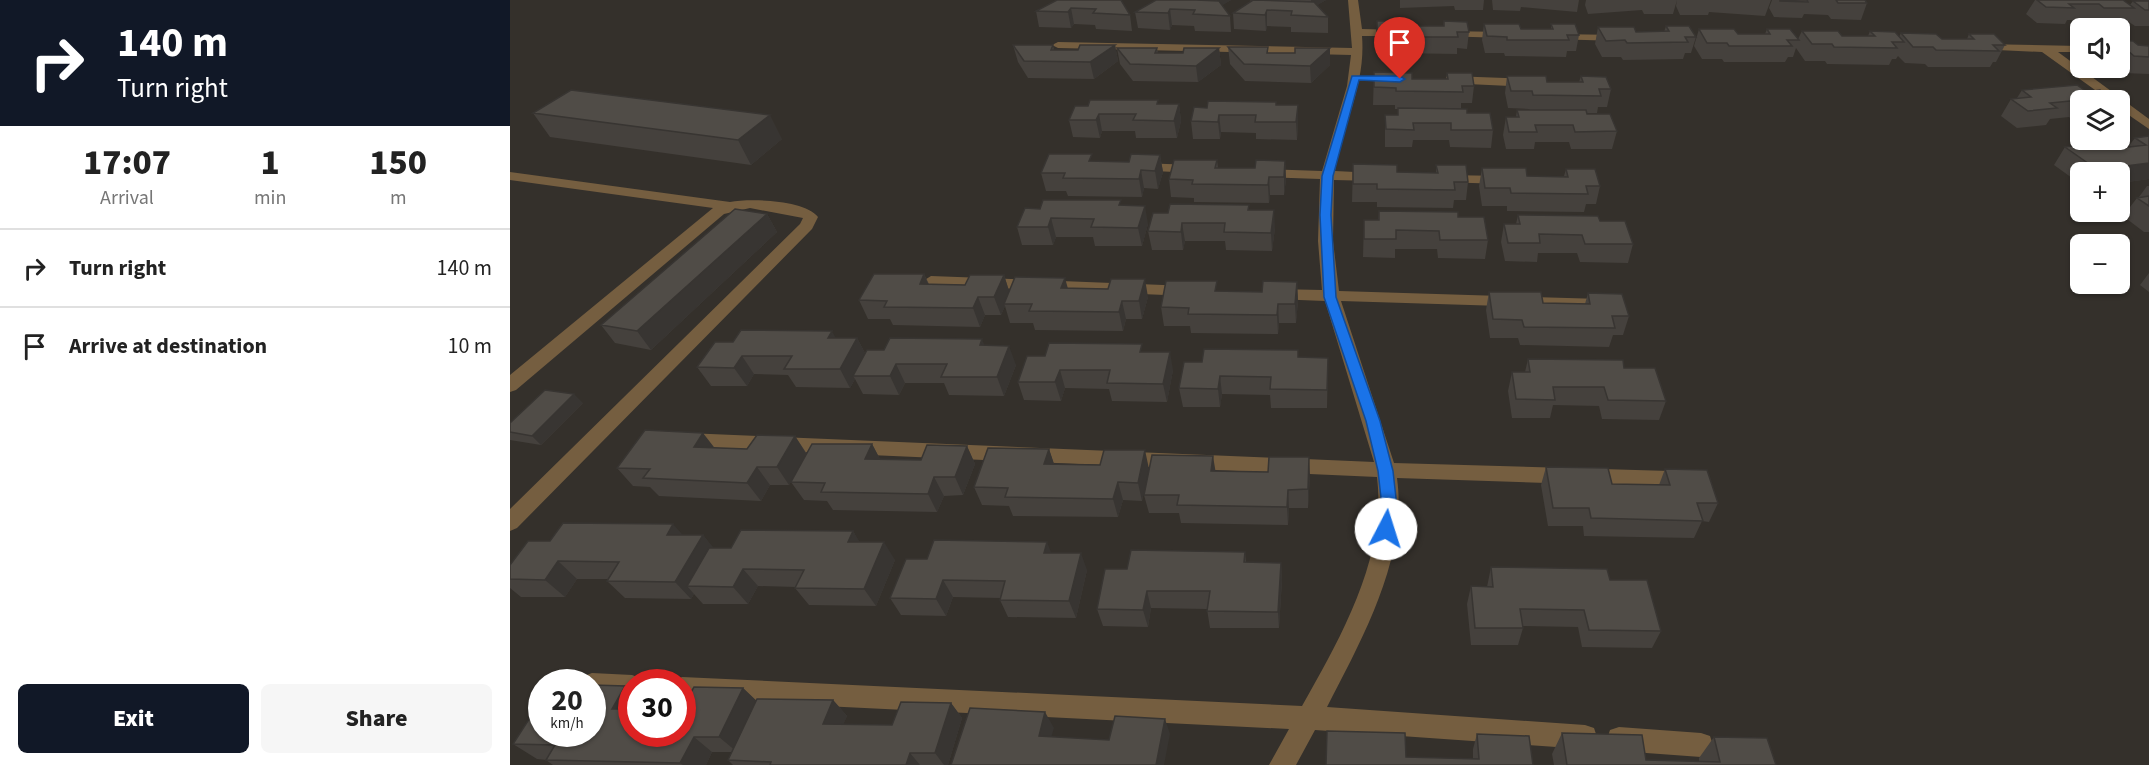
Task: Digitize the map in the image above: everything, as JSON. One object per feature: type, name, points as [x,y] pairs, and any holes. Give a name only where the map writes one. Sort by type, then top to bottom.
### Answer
[{"type":"street","points":[[1282,765],[1309,718],[1364,604],[1378,563],[1389,498],[1373,421],[1330,297],[1326,255],[1327,176],[1361,78],[1353,0]]},
{"type":"street","points":[[1357,32],[1523,36]]},
{"type":"street","points":[[1547,36],[1630,39]]},
{"type":"street","points":[[1058,45],[1358,52]]},
{"type":"street","points":[[1963,47],[2070,49]]},
{"type":"street","points":[[2046,49],[2102,90]]},
{"type":"street","points":[[1437,80],[1543,83]]},
{"type":"street","points":[[2130,111],[2149,125]]},
{"type":"street","points":[[1129,166],[1211,170]]},
{"type":"street","points":[[1246,172],[1386,177]]},
{"type":"street","points":[[510,176],[728,206],[746,203],[804,212],[812,216],[811,221],[510,522]]},
{"type":"street","points":[[1434,178],[1516,181]]},
{"type":"street","points":[[510,385],[719,211],[728,206]]},
{"type":"street","points":[[931,281],[1201,292]]},
{"type":"street","points":[[1260,294],[1602,304]]},
{"type":"street","points":[[671,439],[1385,471],[1670,479]]},
{"type":"street","points":[[696,689],[1309,718],[1701,745]]},
{"type":"building","points":[[1057,0],[1121,0],[1130,15],[1093,13],[1096,9],[1071,8],[1068,12],[1036,11]]},
{"type":"building","points":[[1156,0],[1219,1],[1230,16],[1193,14],[1195,10],[1170,9],[1168,13],[1135,12]]},
{"type":"building","points":[[1253,0],[1314,2],[1328,17],[1291,15],[1292,11],[1267,10],[1265,15],[1233,13]]},
{"type":"building","points":[[1807,0],[1808,2],[1780,1]]},
{"type":"building","points":[[1836,0],[1865,0],[1867,3],[1838,3]]},
{"type":"building","points":[[2037,0],[2123,0],[2134,8],[2104,8],[2099,4],[2069,4],[2074,8],[2046,7]]},
{"type":"building","points":[[2133,1],[2149,1],[2149,10],[2145,10]]},
{"type":"building","points":[[1377,21],[1411,21],[1412,26],[1444,26],[1444,21],[1467,22],[1469,32],[1457,32],[1458,37],[1397,37],[1397,34],[1377,34]]},
{"type":"building","points":[[1484,24],[1519,24],[1521,29],[1553,29],[1551,24],[1575,24],[1579,35],[1567,35],[1569,40],[1507,40],[1507,37],[1487,36]]},
{"type":"building","points":[[1666,26],[1689,26],[1696,37],[1685,37],[1688,42],[1606,41],[1598,27],[1634,27],[1636,32],[1669,31]]},
{"type":"building","points":[[1699,29],[1734,29],[1738,34],[1770,34],[1767,29],[1790,29],[1799,40],[1787,40],[1792,46],[1729,46],[1727,43],[1707,43]]},
{"type":"building","points":[[1802,31],[1838,31],[1842,36],[1875,36],[1870,31],[1895,32],[1904,42],[1892,42],[1897,48],[1834,47],[1832,44],[1812,44]]},
{"type":"building","points":[[1901,33],[1936,34],[1942,39],[1974,39],[1969,34],[1994,34],[2005,45],[1993,45],[1999,51],[1936,50],[1933,47],[1913,47]]},
{"type":"building","points":[[2130,41],[2138,45],[2149,46],[2149,57],[2134,56],[2130,53]]},
{"type":"building","points":[[1013,45],[1053,45],[1051,50],[1078,50],[1080,45],[1115,45],[1090,62],[1024,61]]},
{"type":"building","points":[[1228,47],[1268,47],[1267,53],[1295,53],[1295,48],[1330,48],[1310,66],[1244,64]]},
{"type":"building","points":[[1117,48],[1157,48],[1155,53],[1183,53],[1184,48],[1219,48],[1196,66],[1130,64]]},
{"type":"building","points":[[1374,72],[1412,73],[1412,79],[1448,79],[1447,73],[1472,73],[1474,86],[1462,86],[1463,92],[1396,91],[1396,88],[1374,87]]},
{"type":"building","points":[[1507,76],[1546,76],[1547,82],[1583,82],[1581,76],[1606,77],[1611,89],[1599,89],[1601,96],[1533,95],[1532,91],[1511,91]]},
{"type":"building","points":[[2077,85],[2084,90],[2070,90],[2070,101],[2050,103],[2057,108],[2028,111],[2011,99],[2031,97],[2022,90]]},
{"type":"building","points":[[571,90],[770,115],[738,140],[533,113]]},
{"type":"building","points":[[1090,100],[1158,100],[1157,104],[1179,104],[1174,121],[1133,120],[1136,114],[1099,114],[1096,120],[1069,120],[1075,106],[1088,106]]},
{"type":"building","points":[[1208,101],[1276,102],[1276,105],[1298,105],[1296,122],[1255,122],[1256,115],[1219,115],[1218,122],[1191,121],[1194,107],[1207,108]]},
{"type":"building","points":[[1398,108],[1467,109],[1467,113],[1490,113],[1493,130],[1451,130],[1451,123],[1413,123],[1414,130],[1386,129],[1385,115],[1398,115]]},
{"type":"building","points":[[1517,110],[1586,110],[1587,114],[1610,114],[1617,131],[1575,132],[1573,125],[1535,125],[1537,132],[1509,132],[1506,117],[1519,117]]},
{"type":"building","points":[[2149,136],[2149,163],[2130,165],[2130,162],[2086,162],[2065,147],[2070,146],[2070,150],[2130,150],[2130,147],[2146,145],[2135,138]]},
{"type":"building","points":[[1049,154],[1092,154],[1089,161],[1129,162],[1131,154],[1160,155],[1155,171],[1141,170],[1139,179],[1063,178],[1065,173],[1041,173]]},
{"type":"building","points":[[1174,160],[1217,160],[1215,168],[1255,168],[1256,160],[1285,161],[1284,177],[1269,177],[1268,185],[1192,184],[1193,180],[1169,179]]},
{"type":"building","points":[[1353,164],[1397,165],[1397,172],[1438,173],[1436,165],[1466,165],[1468,182],[1454,182],[1455,190],[1377,189],[1377,184],[1353,184]]},
{"type":"building","points":[[1482,168],[1526,168],[1527,176],[1568,177],[1566,169],[1595,169],[1600,186],[1586,186],[1588,194],[1511,193],[1510,188],[1485,188]]},
{"type":"building","points":[[2149,196],[2149,206],[2137,198]]},
{"type":"building","points":[[1043,200],[1121,200],[1119,205],[1145,206],[1138,228],[1091,227],[1094,219],[1051,218],[1048,227],[1017,227],[1025,208],[1040,209]]},
{"type":"building","points":[[1170,204],[1249,205],[1248,210],[1274,210],[1271,233],[1224,232],[1225,223],[1182,223],[1181,232],[1148,231],[1153,213],[1168,213]]},
{"type":"building","points":[[735,209],[767,214],[637,331],[601,325]]},
{"type":"building","points":[[1379,211],[1458,212],[1458,217],[1484,217],[1488,240],[1440,240],[1439,231],[1396,230],[1396,239],[1364,239],[1364,220],[1379,220]]},
{"type":"building","points":[[1518,215],[1598,216],[1600,221],[1625,221],[1633,244],[1585,244],[1582,235],[1539,234],[1540,243],[1508,243],[1504,224],[1520,224]]},
{"type":"building","points":[[874,274],[924,274],[920,284],[965,285],[970,275],[1004,275],[994,297],[978,297],[973,308],[884,307],[887,301],[859,300]]},
{"type":"building","points":[[1015,277],[1065,278],[1061,288],[1108,289],[1111,279],[1145,279],[1139,301],[1122,301],[1119,312],[1029,311],[1032,304],[1004,304]]},
{"type":"building","points":[[1166,281],[1217,281],[1215,291],[1262,292],[1263,281],[1297,282],[1295,304],[1278,304],[1277,315],[1188,314],[1189,308],[1161,307]]},
{"type":"building","points":[[1489,292],[1541,292],[1543,303],[1590,304],[1588,293],[1622,294],[1629,316],[1612,316],[1615,328],[1524,327],[1522,320],[1493,319]]},
{"type":"building","points":[[741,330],[832,331],[828,338],[857,338],[840,369],[784,369],[792,356],[742,356],[734,368],[697,367],[715,342],[733,342]]},
{"type":"building","points":[[890,338],[982,339],[980,345],[1009,346],[997,377],[941,377],[947,364],[896,364],[890,376],[853,376],[867,350],[884,350]]},
{"type":"building","points":[[1049,343],[1142,344],[1140,352],[1170,352],[1163,384],[1107,383],[1110,370],[1060,370],[1055,382],[1018,382],[1027,356],[1045,356]]},
{"type":"building","points":[[1204,349],[1298,350],[1298,357],[1328,358],[1327,390],[1270,389],[1271,377],[1220,376],[1218,389],[1179,388],[1184,362],[1202,362]]},
{"type":"building","points":[[1528,359],[1623,360],[1624,368],[1655,368],[1666,401],[1608,400],[1604,387],[1553,387],[1555,400],[1516,399],[1512,372],[1530,372]]},
{"type":"building","points":[[545,390],[574,394],[532,436],[510,432],[510,423]]},
{"type":"building","points":[[645,430],[703,433],[694,447],[747,449],[757,435],[795,436],[777,467],[757,467],[747,483],[643,478],[650,469],[617,468]]},
{"type":"building","points":[[812,444],[872,444],[865,459],[921,460],[927,445],[967,446],[955,477],[934,477],[928,494],[821,492],[825,483],[791,482]]},
{"type":"building","points":[[988,448],[1049,449],[1044,464],[1100,465],[1104,450],[1145,450],[1138,483],[1118,482],[1113,499],[1005,497],[1008,488],[974,487]]},
{"type":"building","points":[[1152,455],[1213,456],[1211,471],[1268,472],[1269,457],[1309,457],[1308,489],[1288,490],[1287,507],[1177,505],[1179,495],[1144,495]]},
{"type":"building","points":[[1546,467],[1608,468],[1612,484],[1670,485],[1665,469],[1707,470],[1718,503],[1697,503],[1703,521],[1591,518],[1589,508],[1553,508]]},
{"type":"building","points":[[563,523],[673,524],[667,535],[703,535],[675,582],[607,581],[619,562],[558,561],[545,580],[510,579],[510,565],[528,541],[550,541]]},
{"type":"building","points":[[741,530],[853,531],[848,542],[884,542],[864,589],[795,588],[804,570],[743,569],[733,587],[687,586],[709,548],[731,548]]},
{"type":"building","points":[[934,540],[1047,542],[1044,553],[1081,553],[1069,601],[1000,600],[1005,581],[943,580],[936,599],[890,598],[906,559],[927,559]]},
{"type":"building","points":[[1131,550],[1245,552],[1244,562],[1281,563],[1278,612],[1207,611],[1210,591],[1147,591],[1143,610],[1097,609],[1105,569],[1127,569]]},
{"type":"building","points":[[1491,567],[1607,569],[1610,580],[1647,580],[1661,631],[1589,630],[1584,610],[1520,609],[1523,628],[1475,628],[1471,586],[1493,587]]},
{"type":"building","points":[[606,685],[618,686],[618,698],[612,709],[618,709],[618,747],[689,747],[680,763],[546,760],[554,747],[606,747]]},
{"type":"building","points":[[696,687],[743,688],[719,737],[696,737]]},
{"type":"building","points":[[757,699],[833,700],[823,724],[892,725],[901,702],[951,703],[935,753],[910,753],[906,765],[770,765],[771,762],[728,760]]},
{"type":"building","points":[[970,708],[1045,712],[1039,736],[1109,740],[1115,716],[1165,719],[1156,765],[951,765]]},
{"type":"building","points":[[528,721],[528,744],[513,744]]},
{"type":"building","points":[[1327,731],[1405,733],[1406,757],[1479,759],[1477,734],[1529,736],[1533,765],[1326,765]]},
{"type":"building","points":[[1562,733],[1642,735],[1646,760],[1720,762],[1714,737],[1767,738],[1776,765],[1567,765]]},
{"type":"route","points":[[1386,529],[1389,498],[1373,421],[1330,297],[1325,215],[1327,176],[1332,153],[1355,78],[1400,79]]}]
